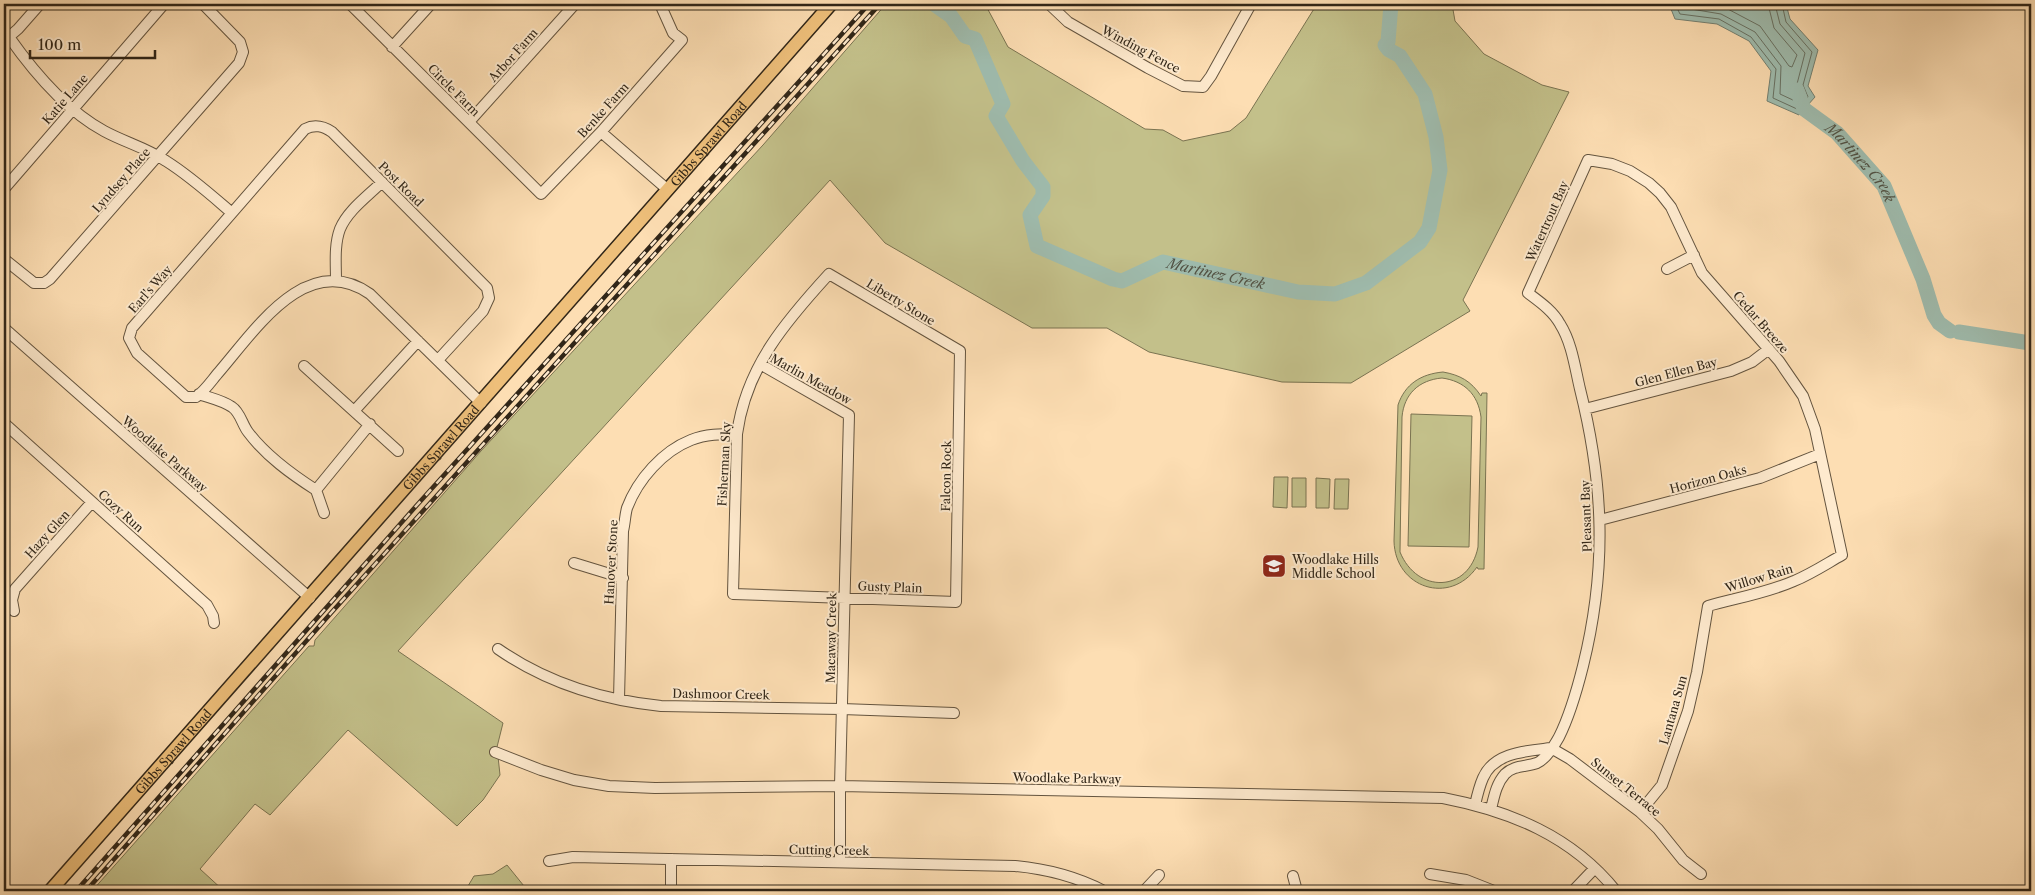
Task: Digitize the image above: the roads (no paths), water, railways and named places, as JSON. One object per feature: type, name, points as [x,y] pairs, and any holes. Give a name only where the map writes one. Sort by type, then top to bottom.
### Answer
[{"type":"main road","name":"Gibbs Sprawl Road","points":[[50,891],[310,598],[831,4]]},
{"type":"street","points":[[40,4],[6,39],[37,75],[74,108],[103,130],[158,156],[190,177],[232,213]]},
{"type":"street","name":"Katie Lane","points":[[4,189],[164,4]]},
{"type":"street","name":"Lyndsey Place","points":[[4,259],[34,283],[44,283],[50,279],[239,63],[243,52],[240,42],[202,4]]},
{"type":"street","name":"Circle Farm","points":[[350,4],[541,194]]},
{"type":"street","points":[[392,47],[431,4]]},
{"type":"street","name":"Arbor Farm","points":[[469,122],[575,4]]},
{"type":"street","name":"Benke Farm","points":[[541,194],[601,132],[682,40],[674,33],[660,4]]},
{"type":"street","name":"Winding Fence","points":[[1049,4],[1068,22],[1148,68],[1183,86],[1203,87],[1251,4]]},
{"type":"street","name":"Post Road","points":[[232,213],[305,129],[320,126],[332,132],[484,284],[489,292],[487,304],[483,311],[438,360]]},
{"type":"street","points":[[601,132],[668,190]]},
{"type":"street","name":"Cedar Breeze","points":[[1588,160],[1612,164],[1630,171],[1649,183],[1671,207],[1702,273],[1769,349],[1803,396],[1810,412],[1842,554]]},
{"type":"street","name":"Watertrout Bay","points":[[1528,293],[1588,160]]},
{"type":"street","points":[[336,280],[340,229],[351,213],[382,182]]},
{"type":"street","name":"Earl's Way","points":[[199,394],[196,397],[186,397],[151,366],[133,348],[130,342],[130,332],[232,213]]},
{"type":"street","points":[[1667,268],[1694,255]]},
{"type":"street","name":"Liberty Stone","points":[[830,274],[960,351]]},
{"type":"street","name":"Fisherman Sky","points":[[733,594],[739,417],[760,364],[783,326],[830,274]]},
{"type":"street","points":[[324,513],[316,490],[288,473],[248,433],[234,408],[223,401],[199,394],[269,314],[295,293],[325,280],[336,280],[356,286],[370,294],[481,403]]},
{"type":"street","name":"Pleasant Bay","points":[[1513,769],[1537,762],[1551,748],[1563,728],[1578,687],[1591,636],[1599,581],[1600,520],[1598,482],[1591,434],[1585,409],[1567,340],[1560,325],[1551,312],[1528,293]]},
{"type":"street","name":"Woodlake Parkway","points":[[4,328],[310,598]]},
{"type":"street","points":[[355,410],[418,341]]},
{"type":"street","name":"Glen Ellen Bay","points":[[1585,409],[1731,371],[1752,362],[1769,349]]},
{"type":"street","name":"Falcon Rock","points":[[956,602],[960,351]]},
{"type":"street","name":"Marlin Meadow","points":[[760,364],[849,415]]},
{"type":"street","points":[[304,366],[398,450]]},
{"type":"street","name":"Macaway Creek","points":[[840,862],[840,786],[849,415]]},
{"type":"street","name":"Cozy Run","points":[[4,423],[207,605],[213,616],[214,623]]},
{"type":"street","points":[[316,490],[370,424]]},
{"type":"street","name":"Hanover Stone","points":[[619,700],[624,531],[627,509],[635,490],[654,466],[673,449],[692,439],[712,434],[737,434]]},
{"type":"street","name":"Horizon Oaks","points":[[1600,520],[1760,478],[1787,469],[1820,454]]},
{"type":"street","name":"Hazy Glen","points":[[14,611],[12,600],[15,589],[92,502]]},
{"type":"street","name":"Willow Rain","points":[[1708,606],[1793,582],[1816,571],[1842,554]]},
{"type":"street","points":[[574,563],[622,578]]},
{"type":"street","name":"Gusty Plain","points":[[733,594],[956,602]]},
{"type":"street","name":"Lantana Sun","points":[[1640,812],[1662,786],[1683,727],[1697,672],[1708,606]]},
{"type":"street","name":"Dashmoor Creek","points":[[498,649],[531,671],[572,688],[619,700],[661,706],[842,708],[954,714]]},
{"type":"street","points":[[1475,804],[1483,777],[1488,769],[1497,761],[1507,756],[1551,748]]},
{"type":"street","name":"Sunset Terrace","points":[[1551,748],[1570,759],[1640,812],[1658,829],[1683,860],[1701,874]]},
{"type":"street","name":"Woodlake Parkway","points":[[495,752],[541,770],[574,780],[609,786],[655,788],[840,786],[1443,798],[1491,809],[1541,830],[1578,855],[1616,891]]},
{"type":"street","points":[[1491,809],[1497,786],[1507,773],[1513,769],[1507,756]]},
{"type":"street","name":"Cutting Creek","points":[[549,861],[573,857],[1015,866],[1039,868],[1078,879],[1104,891]]},
{"type":"street","points":[[671,859],[671,891]]},
{"type":"street","points":[[1573,891],[1594,869]]},
{"type":"street","points":[[1430,874],[1466,880],[1494,891]]},
{"type":"street","points":[[1144,891],[1159,875]]},
{"type":"street","points":[[1293,876],[1297,891]]},
{"type":"water","points":[[1669,4],[1786,4],[1790,19],[1818,50],[1808,86],[1815,97],[1799,115],[1767,101],[1771,71],[1749,41],[1717,24],[1675,19]]},
{"type":"waterway","name":"Martinez Creek","points":[[934,4],[951,16],[965,36],[975,39],[1003,104],[996,116],[1023,161],[1043,187],[1043,196],[1030,215],[1037,246],[1113,279],[1122,281],[1163,262],[1298,292],[1335,294],[1366,283],[1420,242],[1429,228],[1440,170],[1436,137],[1425,94],[1400,56],[1389,50],[1385,45],[1388,42],[1391,4]]},
{"type":"waterway","name":"Martinez Creek","points":[[1797,90],[1804,109],[1837,133],[1884,186],[1923,279],[1934,315],[1939,323],[1950,331]]},
{"type":"waterway","name":"Martinez Creek","points":[[1959,332],[2030,343]]},
{"type":"railway","points":[[76,891],[417,505],[869,4]]},
{"type":"railway","points":[[86,891],[331,613],[880,4]]},
{"type":"place","name":"Woodlake Hills Middle School","points":[[1274,566]]}]
